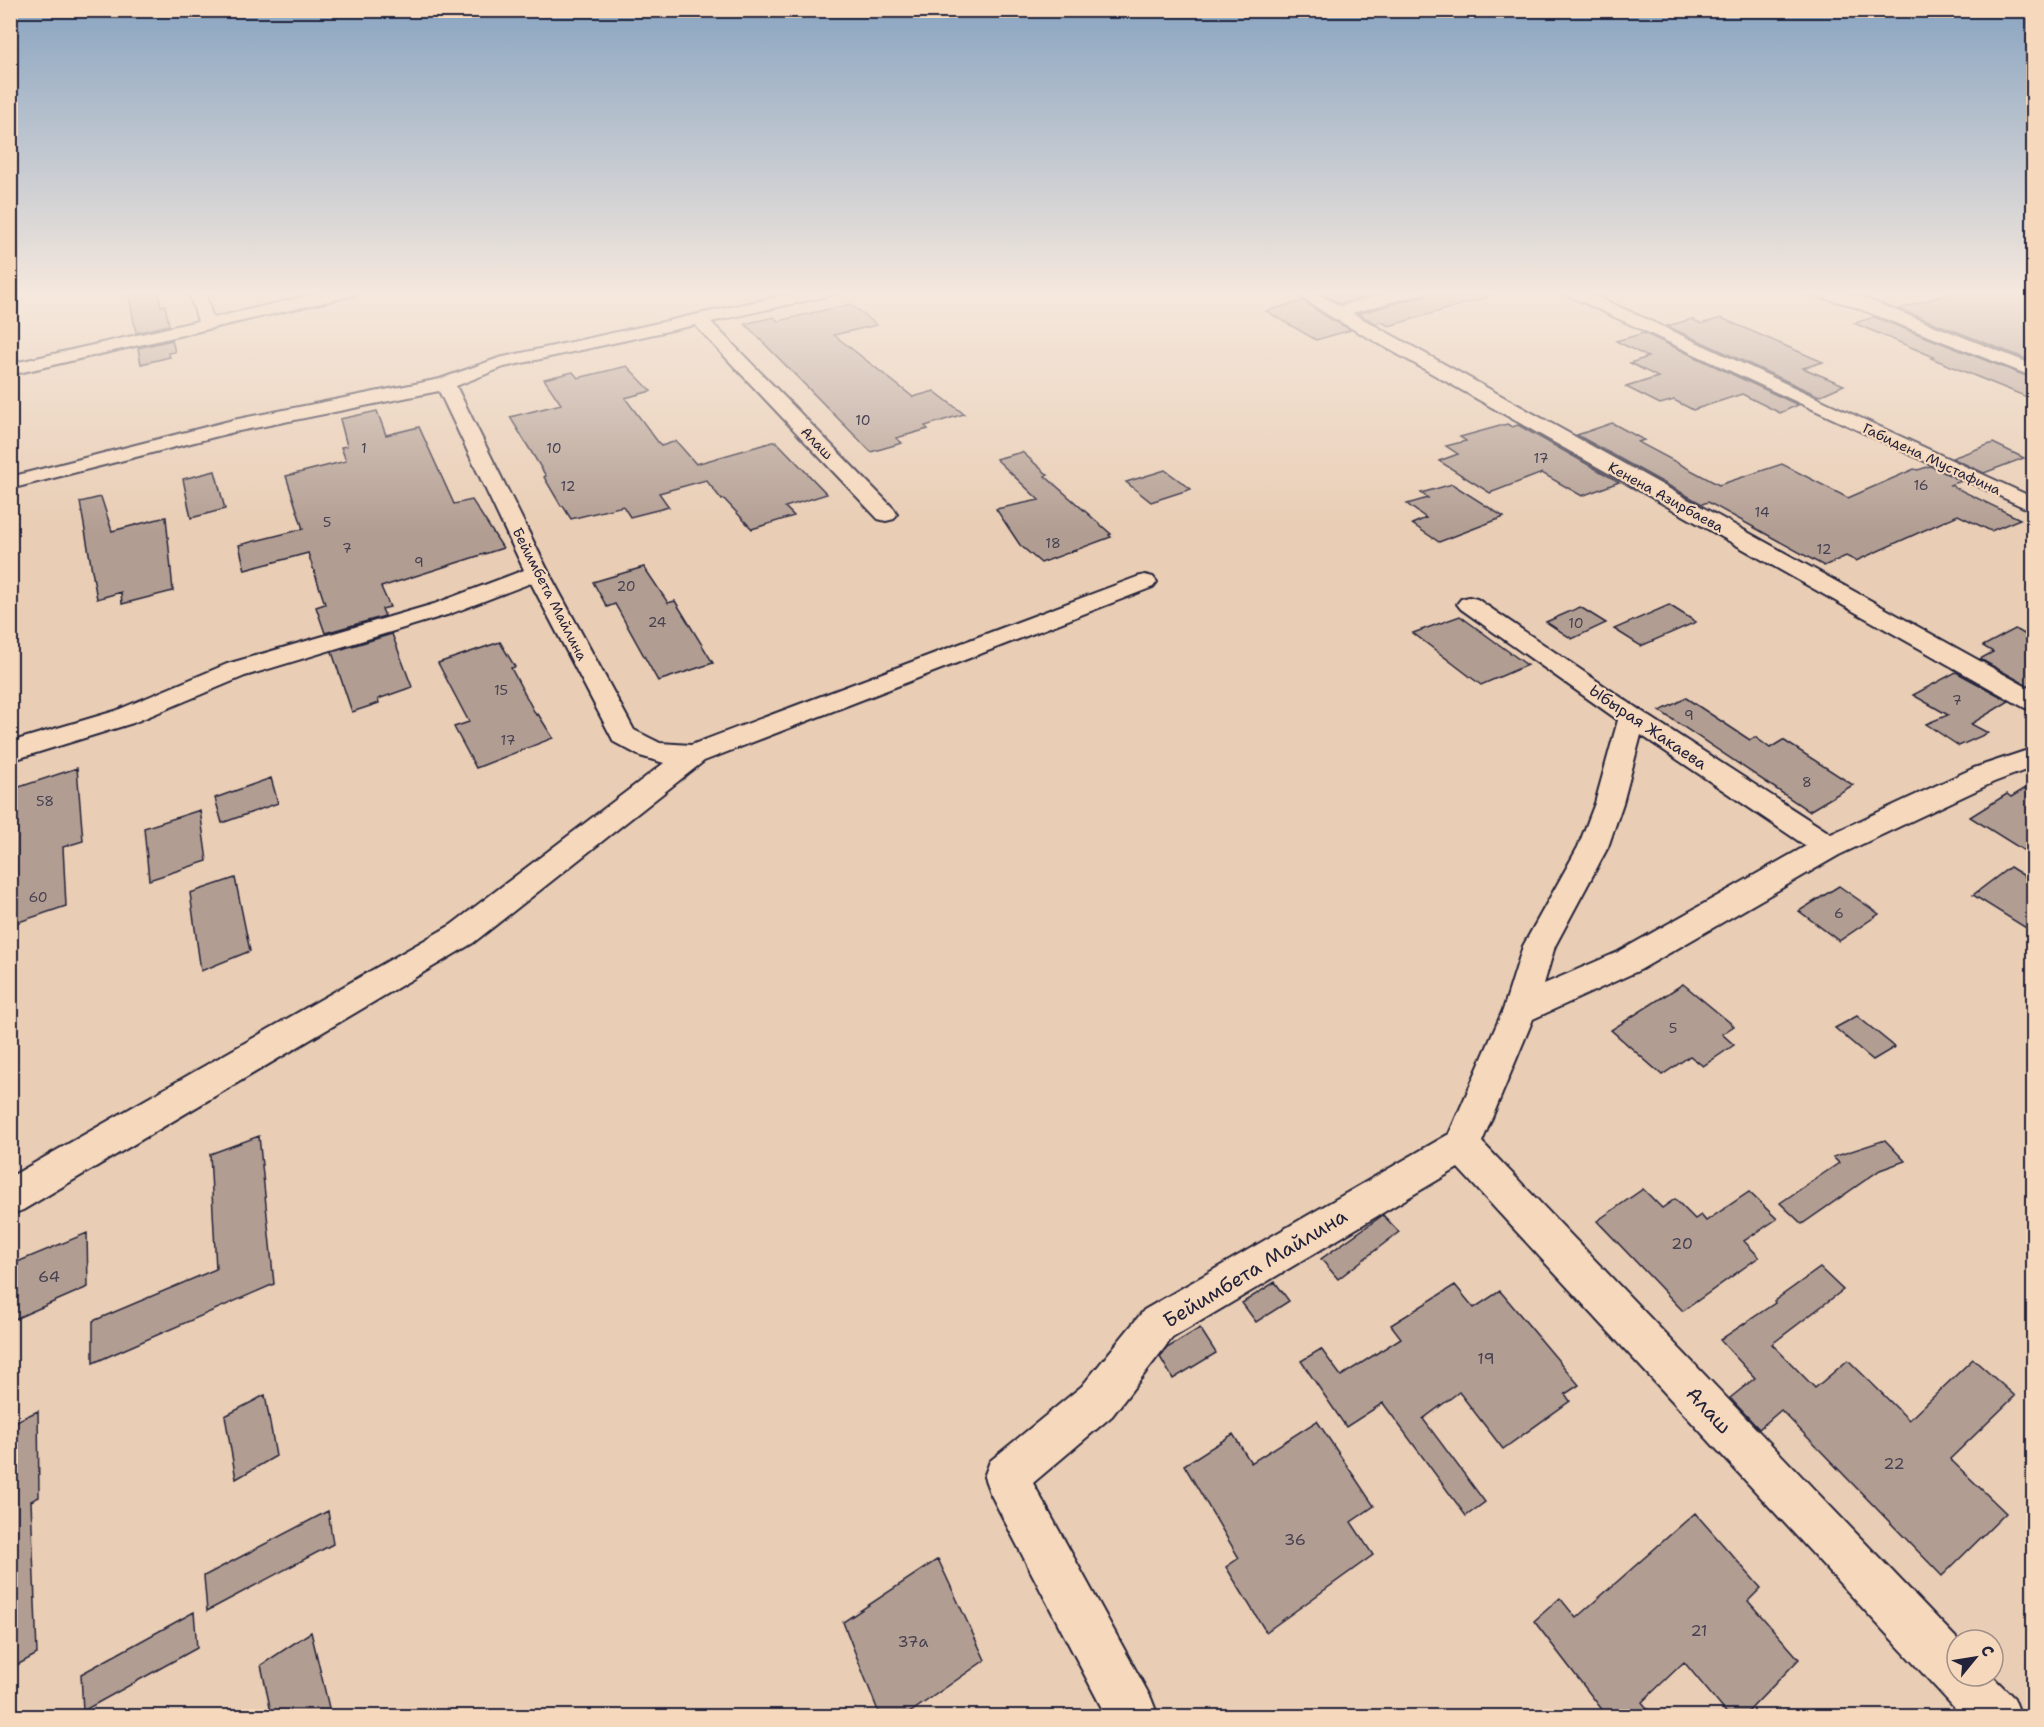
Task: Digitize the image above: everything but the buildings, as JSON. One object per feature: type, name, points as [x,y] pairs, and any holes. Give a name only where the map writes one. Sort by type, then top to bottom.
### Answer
[{"type":"street","points":[[10,483],[233,426],[445,384],[479,371]]},
{"type":"street","name":"Алаш","points":[[748,371],[886,514]]},
{"type":"street","name":"Кенена Азирбаева","points":[[1441,371],[2034,702]]},
{"type":"street","name":"Габидена Мустафина","points":[[1742,371],[2034,506]]},
{"type":"street","name":"Бейимбета Майлина","points":[[445,384],[537,573],[624,736],[643,748],[669,756],[694,754]]},
{"type":"street","points":[[10,752],[124,717],[236,670],[442,609],[537,573]]},
{"type":"street","points":[[10,1197],[462,934],[694,754],[1144,582]]},
{"type":"street","name":"Ыбырая Жакаева","points":[[1469,604],[1632,717],[1829,847]]},
{"type":"street","points":[[1462,1146],[1520,1010],[1539,946],[1593,847],[1609,803],[1632,717]]},
{"type":"street","points":[[1520,1010],[1629,961],[1829,847],[1984,775],[2034,757]]},
{"type":"street","name":"Алаш","points":[[1462,1146],[1945,1662]]},
{"type":"street","name":"Бейимбета Майлина","points":[[1133,1716],[1006,1477],[1096,1401],[1158,1324],[1462,1146]]},
{"type":"street","name":"Алаш","points":[[1969,1688],[1996,1716]]}]
